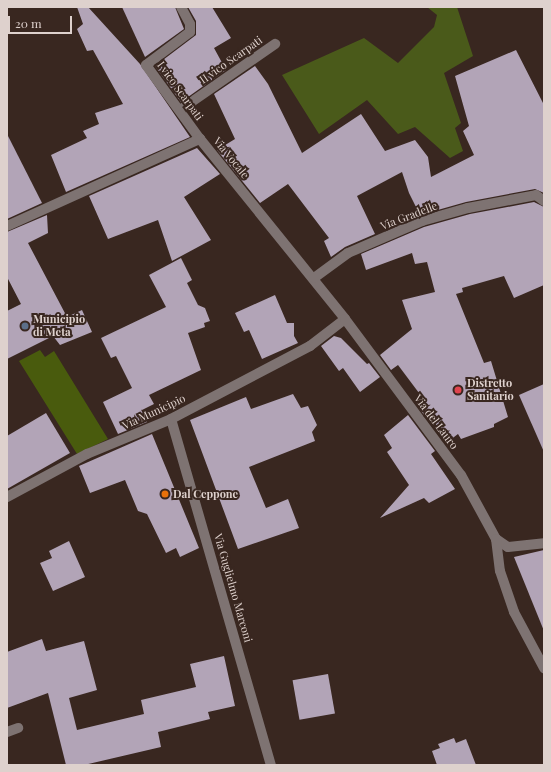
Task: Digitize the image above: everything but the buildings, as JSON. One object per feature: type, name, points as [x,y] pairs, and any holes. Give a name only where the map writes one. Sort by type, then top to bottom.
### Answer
[{"type":"street","name":"I vico Scarpati","points":[[181,7],[190,24],[190,32],[146,65],[200,139]]},
{"type":"street","name":"II vico Scarpati","points":[[180,110],[275,44]]},
{"type":"street","name":"Via Vocale","points":[[7,226],[200,139],[314,278],[345,320]]},
{"type":"street","name":"Via Gradelle","points":[[314,278],[348,253],[422,221],[468,208],[536,195],[544,201]]},
{"type":"street","name":"Via Municipio","points":[[7,497],[87,454],[171,419],[310,346],[345,320]]},
{"type":"street","name":"Via del Lauro","points":[[345,320],[461,475],[496,539]]},
{"type":"street","name":"Via Guglielmo Marconi","points":[[171,419],[271,765]]},
{"type":"street","points":[[496,539],[508,547],[544,543]]},
{"type":"street","points":[[496,539],[500,571],[514,612],[544,668]]},
{"type":"street","points":[[7,732],[18,728]]},
{"type":"green space","points":[[427,7],[457,7],[473,56],[444,73],[461,123],[455,128],[463,151],[450,158],[415,127],[398,134],[367,100],[319,134],[282,75],[364,38],[398,63],[434,27],[437,15]]},
{"type":"green space","points":[[40,350],[45,357],[54,351],[108,439],[77,454],[19,361]]},
{"type":"place","name":"Municipio di Meta","points":[[25,326]]},
{"type":"place","name":"Distretto Sanitario","points":[[458,390]]},
{"type":"place","name":"Dal Ceppone","points":[[165,494]]}]
